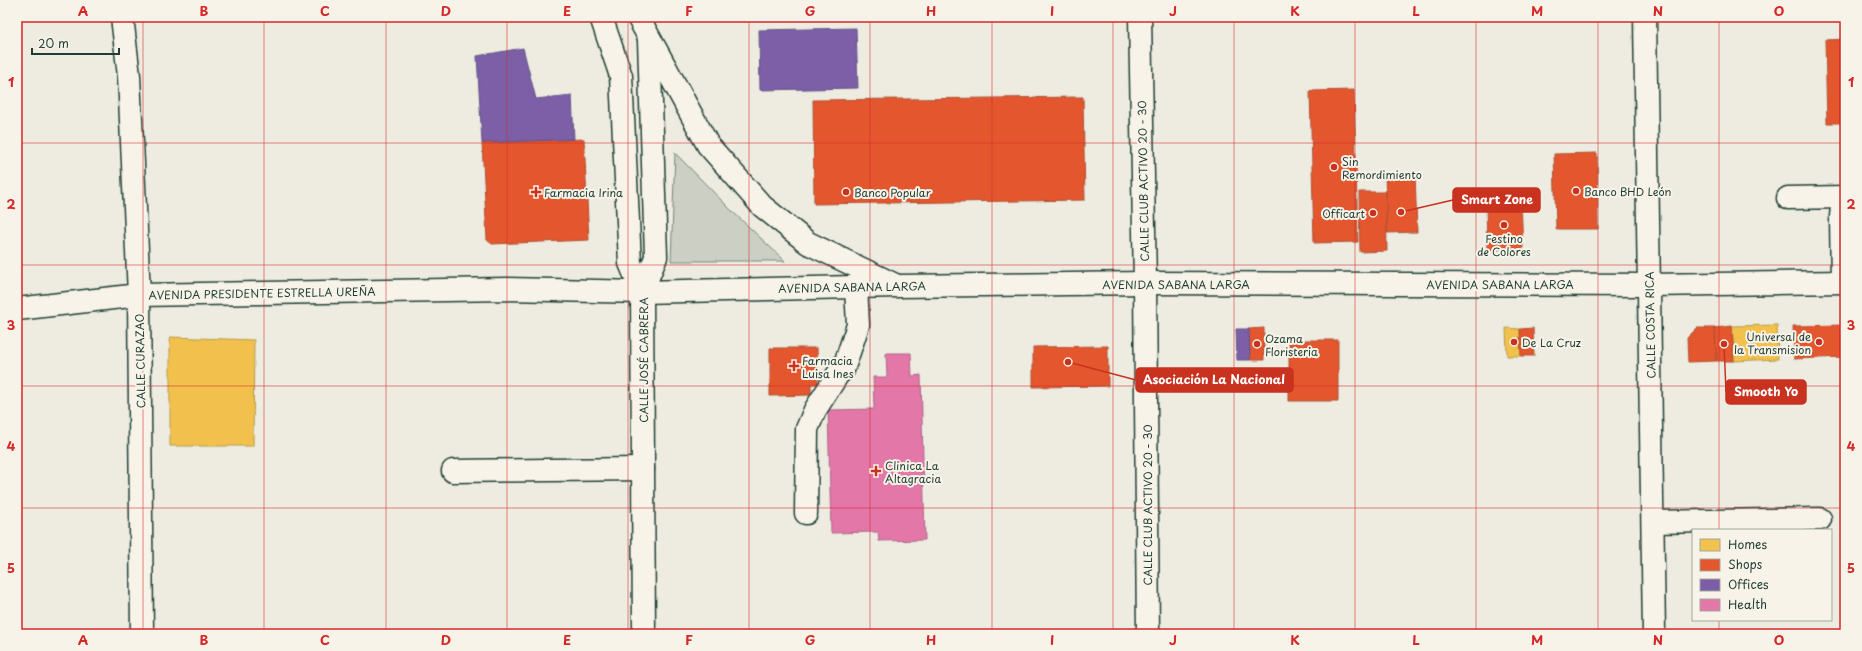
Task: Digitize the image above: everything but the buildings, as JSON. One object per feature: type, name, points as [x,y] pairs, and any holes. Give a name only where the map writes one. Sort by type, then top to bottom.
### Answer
[{"type":"main road","name":"CALLE CURAZAO","points":[[122,17],[129,76],[139,295],[142,634]]},
{"type":"main road","points":[[600,17],[621,76],[630,263],[642,292]]},
{"type":"main road","points":[[638,17],[648,27],[708,145],[762,206],[808,243],[898,286]]},
{"type":"main road","name":"CALLE CLUB ACTIVO 20 - 30","points":[[1140,17],[1145,283],[1148,634]]},
{"type":"main road","name":"CALLE COSTA RICA","points":[[1645,17],[1654,634]]},
{"type":"main road","name":"CALLE JOSÉ CABRERA","points":[[644,634],[642,292],[656,258],[648,27]]},
{"type":"main road","points":[[1788,198],[1845,197]]},
{"type":"main road","points":[[1843,282],[1841,217],[1842,206],[1845,201]]},
{"type":"main road","name":"AVENIDA SABANA LARGA","points":[[507,289],[642,292],[898,286],[1145,283],[1650,285],[1843,282]]},
{"type":"main road","points":[[806,512],[807,429],[815,410],[838,374],[843,370],[858,325],[856,287]]},
{"type":"main road","name":"AVENIDA PRESIDENTE ESTRELLA UREÑA","points":[[17,310],[139,295],[507,289]]},
{"type":"main road","points":[[453,471],[643,469]]},
{"type":"main road","points":[[1653,522],[1820,519]]},
{"type":"shaded area","points":[[675,153],[734,213],[785,261],[671,261]]},
{"type":"place","name":"Sin Remordimiento","points":[[1334,167]]},
{"type":"place","name":"Banco BHD León","points":[[1576,191]]},
{"type":"place","name":"Farmacia Irina","points":[[536,192]]},
{"type":"place","name":"Banco Popular","points":[[846,192]]},
{"type":"place","name":"Smart Zone","points":[[1401,212]]},
{"type":"place","name":"Officart","points":[[1373,213]]},
{"type":"place","name":"Festino de Colores","points":[[1504,225]]},
{"type":"place","name":"De La Cruz","points":[[1514,342]]},
{"type":"place","name":"Universal de la Transmision","points":[[1819,342]]},
{"type":"place","name":"Ozama Floristeria","points":[[1257,344]]},
{"type":"place","name":"Smooth Yo","points":[[1724,344]]},
{"type":"place","name":"Asociación La Nacional","points":[[1068,362]]},
{"type":"place","name":"Farmacia Luisa Ines","points":[[794,366]]},
{"type":"place","name":"Clinica La Altagracia","points":[[876,471]]}]
